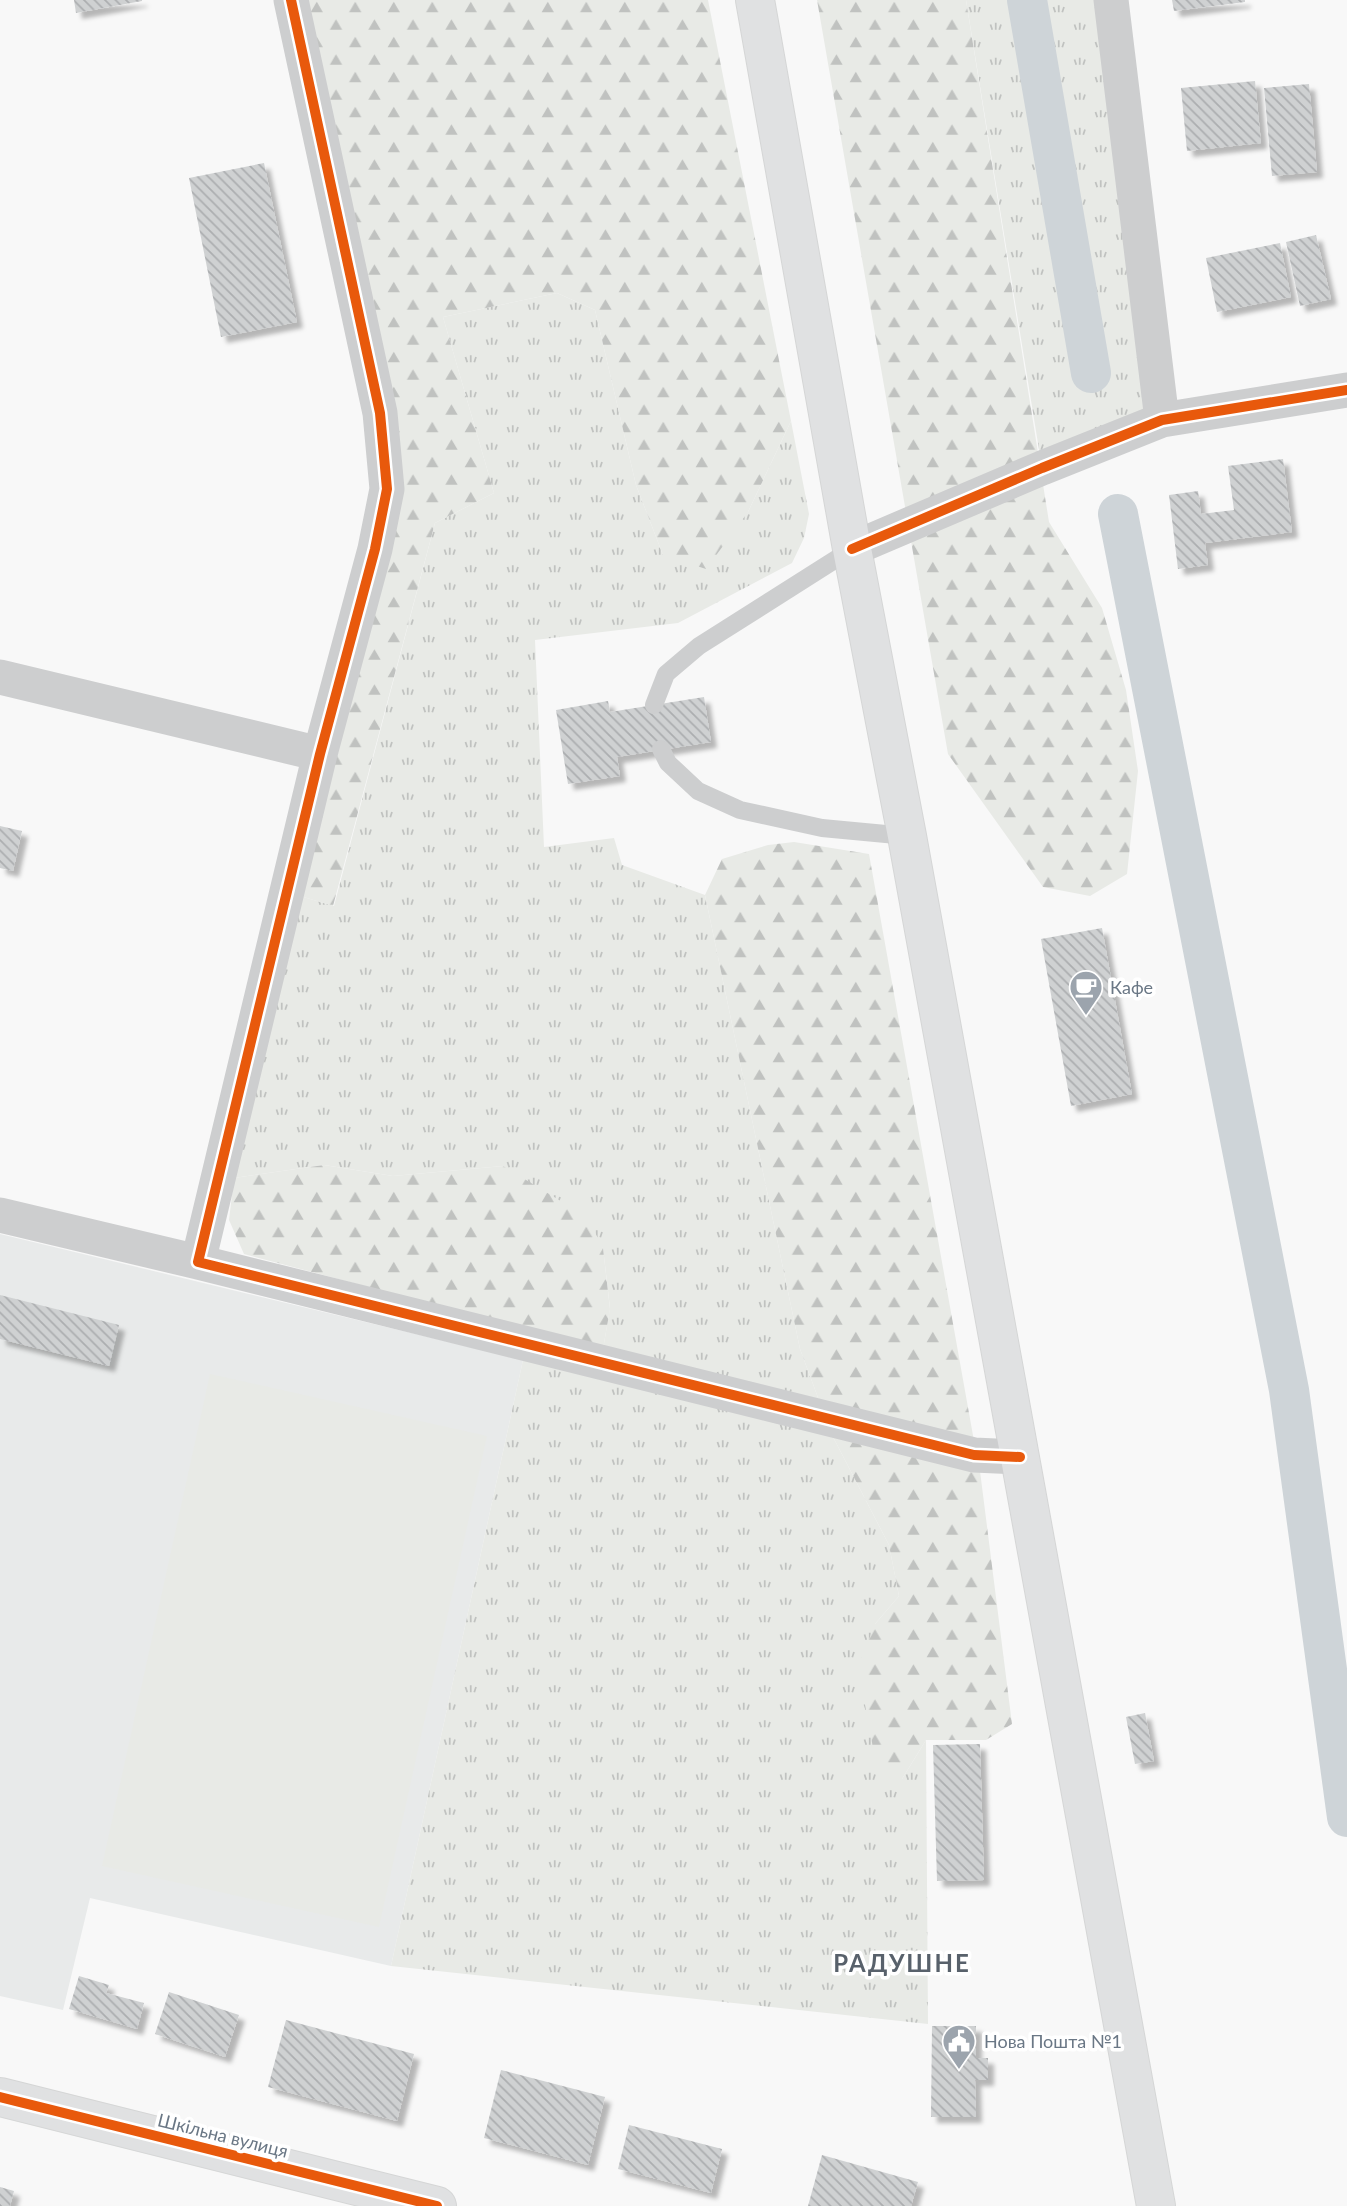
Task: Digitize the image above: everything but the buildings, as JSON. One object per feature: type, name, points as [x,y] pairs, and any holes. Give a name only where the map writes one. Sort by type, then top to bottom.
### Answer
[{"type":"main road","points":[[755,0],[852,549],[907,836],[1156,2206]]},
{"type":"main road","name":"Шкільна вулиця","points":[[0,2097],[437,2206]]},
{"type":"street","points":[[198,1262],[320,754],[375,549],[387,489],[380,413],[291,0]]},
{"type":"street","points":[[1111,0],[1162,420]]},
{"type":"street","points":[[852,549],[1162,420],[1347,390]]},
{"type":"street","points":[[0,677],[320,754]]},
{"type":"street","points":[[0,1215],[974,1455],[1020,1457]]},
{"type":"lane","points":[[654,705],[666,674],[699,646],[852,549]]},
{"type":"lane","points":[[661,749],[668,763],[698,791],[740,810],[822,828],[907,836]]},
{"type":"shaded area","points":[[0,1234],[523,1360],[391,1966],[90,1898],[63,2010],[0,1996]]},
{"type":"green space","points":[[307,0],[708,0],[791,421],[748,512],[706,569],[663,555],[636,485],[595,310],[557,293],[443,317],[494,493],[435,523],[333,906],[297,895],[385,548]]},
{"type":"green space","points":[[817,0],[966,0],[1049,522],[1102,608],[1126,690],[1138,771],[1127,874],[1090,896],[1043,887],[948,754]]},
{"type":"green space","points":[[966,0],[1111,0],[1162,420],[1042,468]]},
{"type":"green space","points":[[557,293],[595,310],[636,485],[663,555],[748,512],[791,421],[809,514],[804,538],[792,563],[678,623],[535,640],[544,847],[614,838],[622,865],[705,895],[800,1349],[820,1403],[603,1349],[610,1308],[603,1248],[503,1166],[393,1176],[324,1165],[234,1178],[297,895],[334,906],[435,523],[494,493],[443,317]]},
{"type":"green space","points":[[794,842],[869,854],[974,1441],[820,1403],[800,1349],[705,895],[722,859],[768,845]]},
{"type":"green space","points":[[324,1165],[393,1176],[503,1166],[587,1217],[603,1248],[610,1309],[603,1349],[244,1254],[229,1220],[234,1178]]},
{"type":"green space","points":[[523,1360],[832,1435],[889,1545],[899,1596],[875,1624],[902,1779],[926,1740],[928,2024],[391,1966]]},
{"type":"green space","points":[[210,1374],[487,1436],[379,1927],[102,1866]]},
{"type":"green space","points":[[832,1435],[980,1471],[1012,1724],[986,1740],[926,1740],[902,1779],[877,1769],[858,1667],[875,1624],[899,1596],[889,1545]]},
{"type":"waterway","points":[[1027,0],[1091,373]]},
{"type":"waterway","points":[[1118,514],[1289,1390],[1347,1817]]},
{"type":"cycle path","points":[[291,0],[380,413],[387,489],[375,549],[320,754],[198,1262],[974,1455],[1020,1457]]},
{"type":"cycle path","points":[[852,549],[1162,420],[1347,390]]},
{"type":"cycle path","points":[[0,2097],[437,2206]]},
{"type":"place","name":"Кафе","points":[[1086,1017]]},
{"type":"place","name":"Нова Пошта №1","points":[[959,2071]]},
{"type":"district","name":"РАДУШНЕ","points":[[902,1962]]}]
